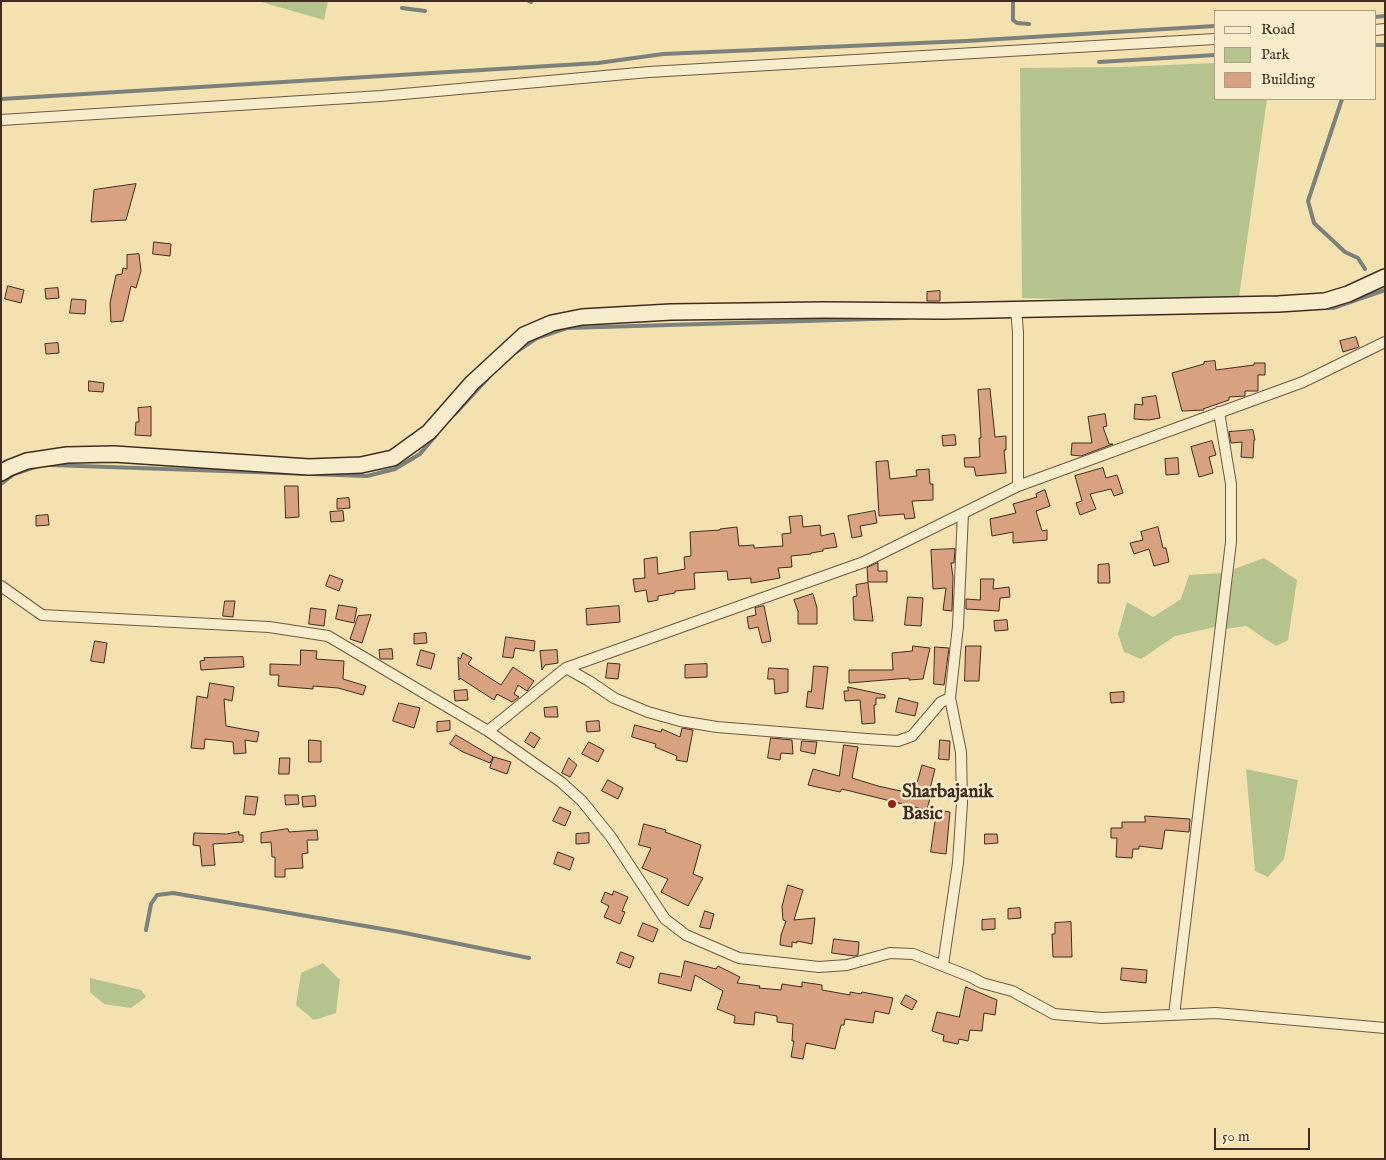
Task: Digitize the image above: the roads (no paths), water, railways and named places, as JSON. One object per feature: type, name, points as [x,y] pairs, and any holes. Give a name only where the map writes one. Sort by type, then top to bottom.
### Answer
[{"type":"street","points":[[1,120],[381,96],[649,72],[1214,39]]},
{"type":"street","points":[[1,473],[27,461],[67,455],[114,454],[309,467],[361,465],[394,458],[429,432],[472,383],[524,335],[552,323],[582,317],[671,312],[1016,309],[1278,304],[1325,301],[1348,294],[1385,277]]},
{"type":"street","points":[[1016,309],[1018,332],[1018,486]]},
{"type":"street","points":[[488,731],[566,668],[864,562],[1018,486],[1302,382],[1385,342]]},
{"type":"street","points":[[1174,1015],[1231,542],[1231,484],[1218,412]]},
{"type":"street","points":[[943,965],[958,863],[963,779],[961,752],[950,698],[958,626],[963,513]]},
{"type":"street","points":[[1,586],[42,615],[269,628],[328,636],[488,731],[561,782],[582,802],[612,837],[665,919],[686,935],[739,958],[819,967],[847,965],[890,953],[913,954],[982,983],[1012,991],[1054,1014],[1102,1018],[1216,1013],[1385,1028]]},
{"type":"street","points":[[566,668],[614,698],[648,712],[680,721],[717,727],[867,739],[898,741],[912,736],[941,702],[950,698]]},
{"type":"waterway","points":[[1013,1],[1013,20],[1017,23],[1029,24]]},
{"type":"waterway","points":[[402,8],[425,11]]},
{"type":"waterway","points":[[1376,17],[1385,16]]},
{"type":"waterway","points":[[1,99],[598,63],[663,54],[966,41],[1214,26]]},
{"type":"waterway","points":[[1376,45],[1385,45]]},
{"type":"waterway","points":[[1099,62],[1214,55]]},
{"type":"waterway","points":[[1342,100],[1308,201],[1314,223],[1345,252],[1358,258],[1365,269]]},
{"type":"waterway","points":[[1323,308],[1333,308],[1385,290]]},
{"type":"waterway","points":[[516,352],[537,338],[567,328],[906,318]]},
{"type":"waterway","points":[[455,414],[489,377]]},
{"type":"waterway","points":[[51,465],[367,476],[395,469],[420,454],[437,434]]},
{"type":"waterway","points":[[1,484],[14,474],[35,467]]},
{"type":"waterway","points":[[146,930],[151,904],[157,895],[173,893],[400,932],[529,958]]},
{"type":"place","name":"Sharbajanik Basic","points":[[892,804]]}]
